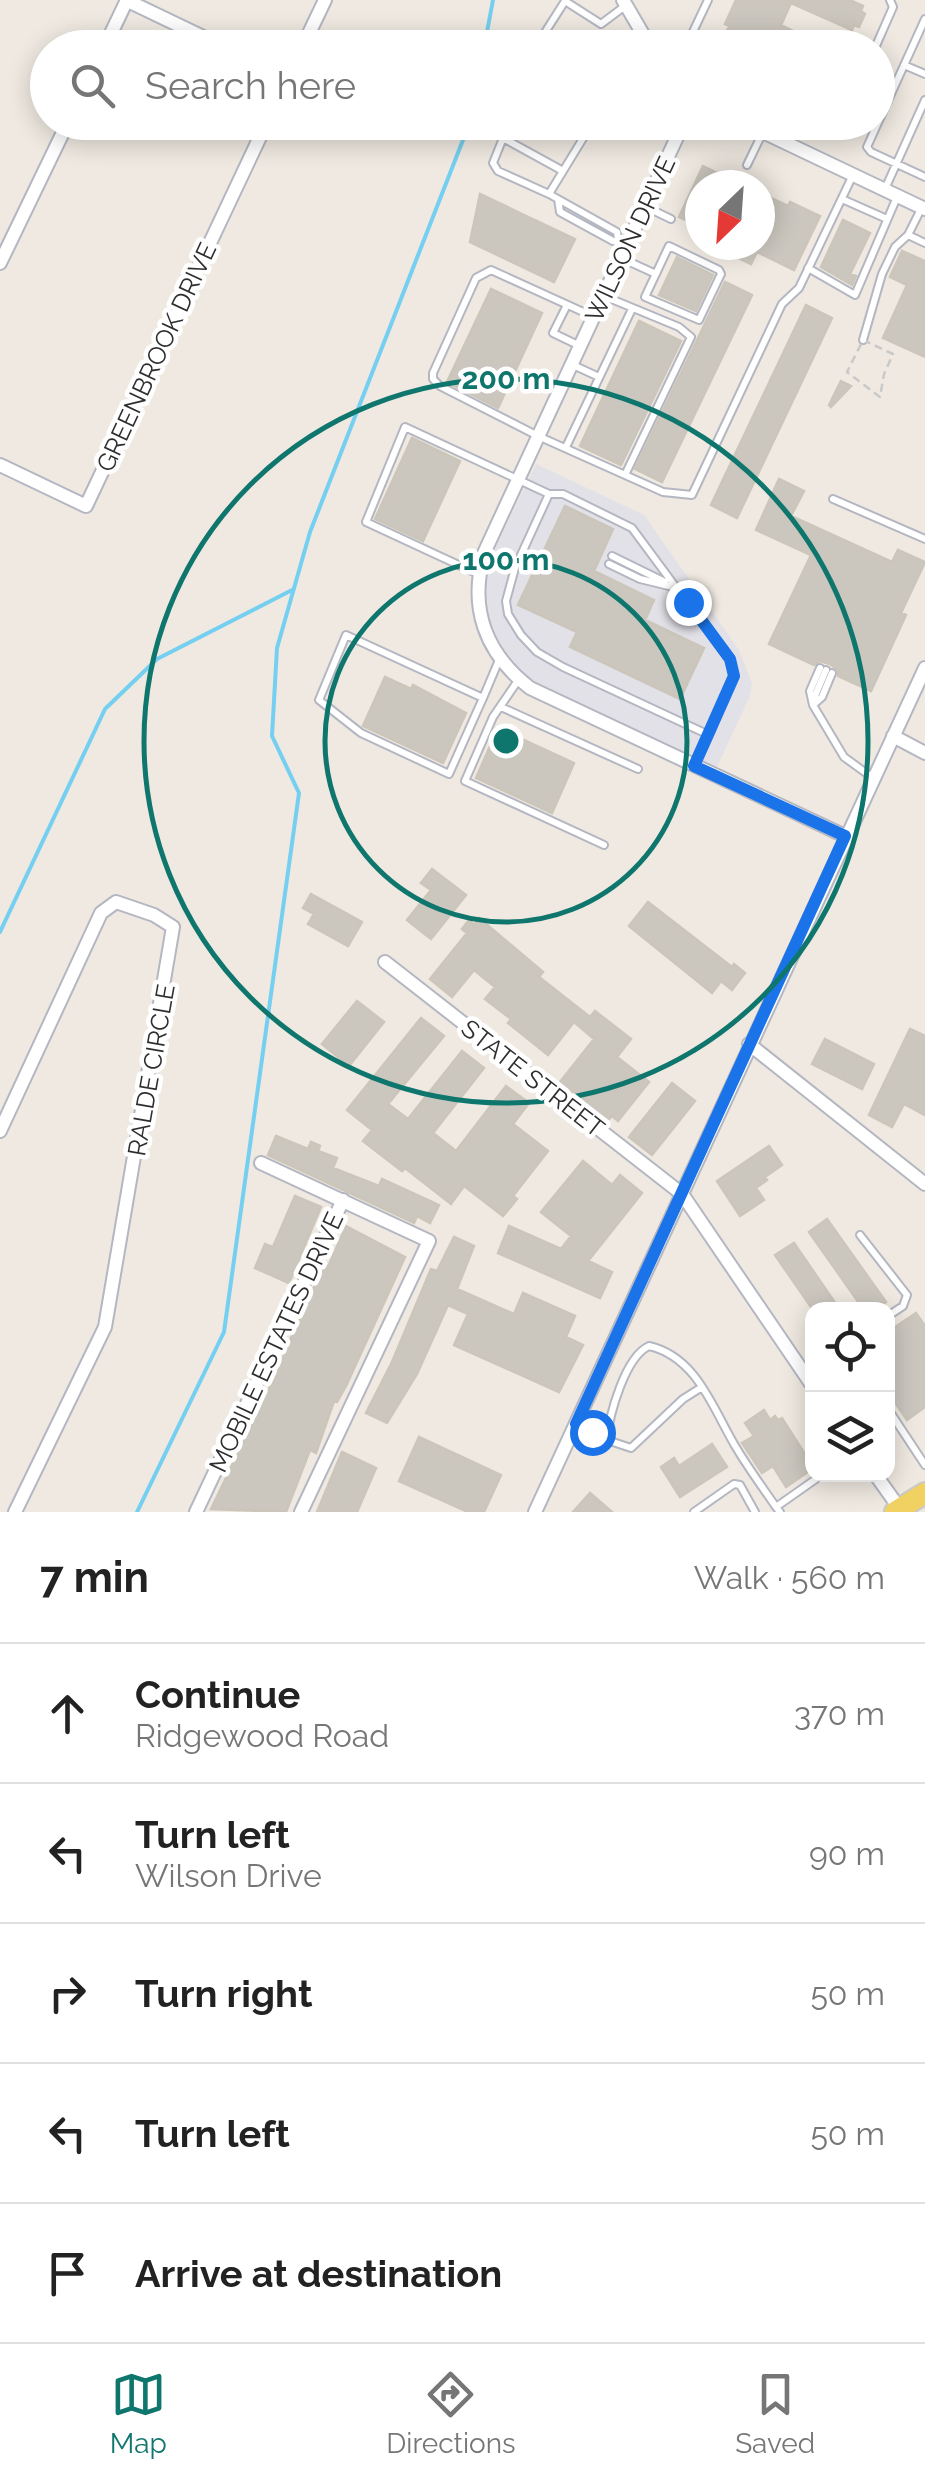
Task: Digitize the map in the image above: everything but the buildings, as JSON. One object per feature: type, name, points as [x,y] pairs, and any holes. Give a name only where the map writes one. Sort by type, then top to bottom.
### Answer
[{"type":"main road","points":[[898,1511],[924,1495]]},
{"type":"street","points":[[113,30],[127,0],[189,30]]},
{"type":"street","points":[[311,30],[325,0]]},
{"type":"street","points":[[625,3],[641,30]]},
{"type":"street","points":[[0,263],[59,140]]},
{"type":"street","name":"GREENBROOK DRIVE","points":[[0,465],[86,506],[258,140]]},
{"type":"street","name":"WILSON DRIVE","points":[[676,140],[645,206],[623,242],[621,258],[517,480],[478,574],[482,629],[499,659],[519,679],[552,699],[845,836]]},
{"type":"street","points":[[778,140],[924,208]]},
{"type":"street","points":[[535,1512],[925,668]]},
{"type":"street","points":[[893,736],[925,753]]},
{"type":"street","name":"RALDE CIRCLE","points":[[0,1131],[101,913],[116,902],[154,915],[173,927],[104,1327],[15,1512]]},
{"type":"street","name":"STATE STREET","points":[[385,962],[682,1194],[805,1365]]},
{"type":"street","points":[[749,1044],[925,1184]]},
{"type":"street","name":"MOBILE ESTATES DRIVE","points":[[196,1512],[343,1200],[261,1163]]},
{"type":"street","points":[[301,1512],[429,1240],[343,1200]]},
{"type":"street","points":[[881,1482],[898,1511]]},
{"type":"lane","points":[[695,30],[708,0]]},
{"type":"lane","points":[[883,30],[893,8],[890,0]]},
{"type":"lane","points":[[547,30],[565,1],[601,24],[625,3]]},
{"type":"lane","points":[[895,85],[925,19]]},
{"type":"lane","points":[[904,65],[925,74]]},
{"type":"lane","points":[[808,268],[855,295],[887,220],[895,164],[925,100]]},
{"type":"lane","points":[[503,140],[493,163],[498,171],[617,232],[623,242]]},
{"type":"lane","points":[[508,140],[563,171]]},
{"type":"lane","points":[[549,194],[582,140]]},
{"type":"lane","points":[[747,165],[760,140]]},
{"type":"lane","points":[[787,144],[789,140]]},
{"type":"lane","points":[[870,140],[867,147],[925,177]]},
{"type":"lane","points":[[593,317],[491,270],[476,278],[432,373],[433,379],[538,436],[663,492],[692,494],[782,304],[799,288],[853,175]]},
{"type":"lane","points":[[558,199],[560,212],[613,241],[623,242]]},
{"type":"lane","points":[[842,199],[887,220]]},
{"type":"lane","points":[[645,206],[671,219]]},
{"type":"lane","points":[[863,340],[882,274],[895,247],[908,235],[924,208]]},
{"type":"lane","points":[[586,226],[591,218]]},
{"type":"lane","points":[[908,235],[925,243]]},
{"type":"lane","points":[[669,246],[721,274],[699,320],[644,297],[656,274],[669,246]]},
{"type":"lane","points":[[621,258],[656,274]]},
{"type":"lane","points":[[603,296],[679,328],[691,337],[625,474]]},
{"type":"lane","points":[[567,304],[554,333],[580,346]]},
{"type":"lane","points":[[566,447],[632,309]]},
{"type":"lane","points":[[571,364],[599,378]]},
{"type":"lane","points":[[478,574],[366,522],[405,427],[632,528],[730,659],[734,676],[694,766]]},
{"type":"lane","points":[[549,494],[515,568],[506,600],[508,614],[521,635],[537,652],[563,668],[709,736]]},
{"type":"lane","points":[[833,499],[925,539]]},
{"type":"lane","points":[[610,560],[678,588]]},
{"type":"lane","points":[[483,698],[346,635],[318,700],[361,733],[448,774],[483,698],[499,659]]},
{"type":"lane","points":[[814,704],[822,696],[826,671],[810,691],[814,704],[844,758],[873,778]]},
{"type":"lane","points":[[519,679],[500,707],[465,781],[604,844]]},
{"type":"lane","points":[[500,707],[638,769]]},
{"type":"lane","points":[[860,1235],[906,1295],[903,1306],[895,1311]]},
{"type":"lane","points":[[702,1386],[682,1399],[631,1448],[608,1440],[608,1420],[635,1355],[650,1346],[675,1357],[702,1386],[778,1510],[813,1482]]},
{"type":"lane","points":[[895,1420],[925,1465]]},
{"type":"lane","points":[[576,1424],[608,1435]]},
{"type":"lane","points":[[694,1512],[734,1484],[740,1485],[755,1512]]},
{"type":"path","points":[[863,340],[893,354],[880,396],[847,372],[863,340]]},
{"type":"shaded area","points":[[536,464],[644,515],[739,650],[752,683],[750,696],[716,769],[553,692],[523,674],[498,643],[490,626],[485,579],[493,553]]},
{"type":"waterway","points":[[487,30],[493,0]]},
{"type":"waterway","points":[[137,1512],[224,1332],[299,793],[272,736],[277,648],[310,532],[463,140]]},
{"type":"waterway","points":[[0,932],[105,709],[157,659],[292,590]]},
{"type":"route","points":[[592,1432],[576,1424],[845,836],[694,766],[734,676],[730,659],[688,602]]}]
